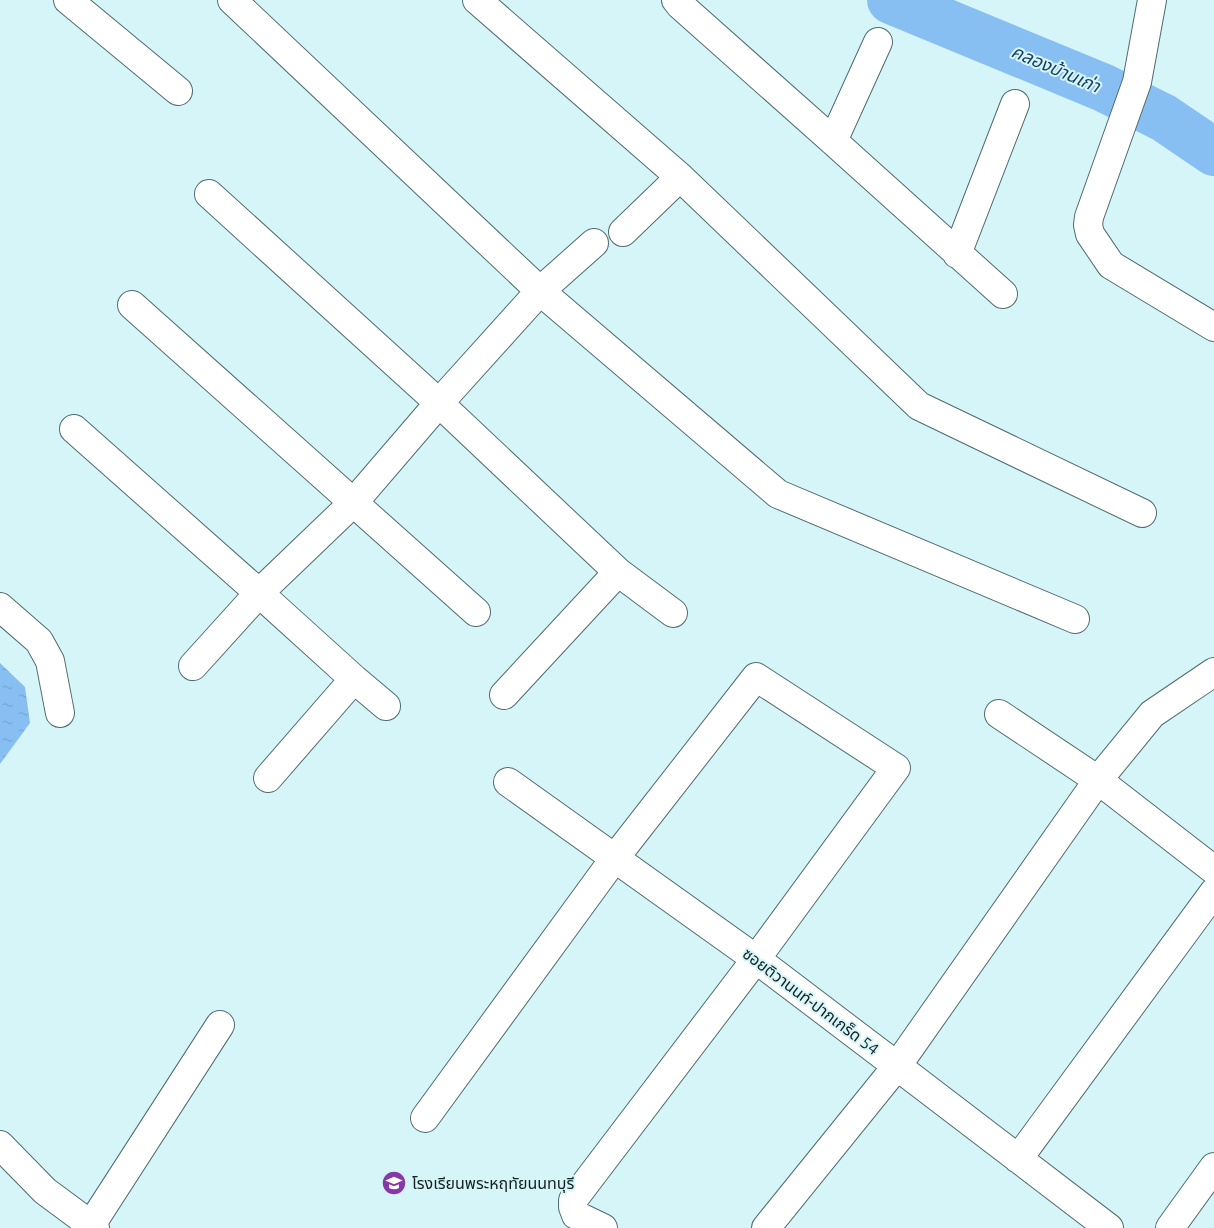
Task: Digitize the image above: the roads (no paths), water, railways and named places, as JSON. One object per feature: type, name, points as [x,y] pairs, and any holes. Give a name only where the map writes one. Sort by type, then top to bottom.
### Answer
[{"type":"street","points":[[68,0],[178,91]]},
{"type":"street","points":[[232,0],[540,291],[778,494],[1076,619]]},
{"type":"street","points":[[477,0],[680,176],[919,406],[1142,512]]},
{"type":"street","points":[[676,0],[687,12],[1003,294]]},
{"type":"street","points":[[1152,0],[1138,82],[1088,225],[1090,234],[1111,265],[1214,327]]},
{"type":"street","points":[[833,141],[878,42]]},
{"type":"street","points":[[957,254],[1015,104]]},
{"type":"street","points":[[623,232],[680,176]]},
{"type":"street","points":[[209,194],[439,403],[618,572],[673,613]]},
{"type":"street","points":[[193,666],[259,593],[354,502],[439,403],[540,291],[594,243]]},
{"type":"street","points":[[132,305],[476,612]]},
{"type":"street","points":[[74,429],[354,680],[386,706]]},
{"type":"street","points":[[504,695],[618,572]]},
{"type":"street","points":[[0,607],[39,641],[50,661],[60,713]]},
{"type":"street","points":[[766,1228],[897,1066],[1098,780],[1152,714],[1214,672]]},
{"type":"street","points":[[425,1118],[614,859],[756,677],[896,768],[756,959],[573,1200],[576,1215],[603,1228]]},
{"type":"street","points":[[268,778],[354,680]]},
{"type":"street","points":[[999,714],[1098,780],[1214,870]]},
{"type":"street","name":"ซอยติวานนท์-ปากเกร็ด 54","points":[[508,782],[756,959],[1109,1228]]},
{"type":"street","points":[[1018,1159],[1214,892]]},
{"type":"street","points":[[0,1145],[45,1192],[93,1227],[220,1026]]},
{"type":"street","points":[[1170,1228],[1214,1167]]},
{"type":"water","points":[[0,663],[25,687],[30,723],[0,764]]},
{"type":"waterway","name":"คลองบ้านเก่า","points":[[891,0],[1104,88],[1164,118],[1214,152]]},
{"type":"place","name":"โรงเรียนพระหฤทัยนนทบุรี","points":[[394,1183]]}]
